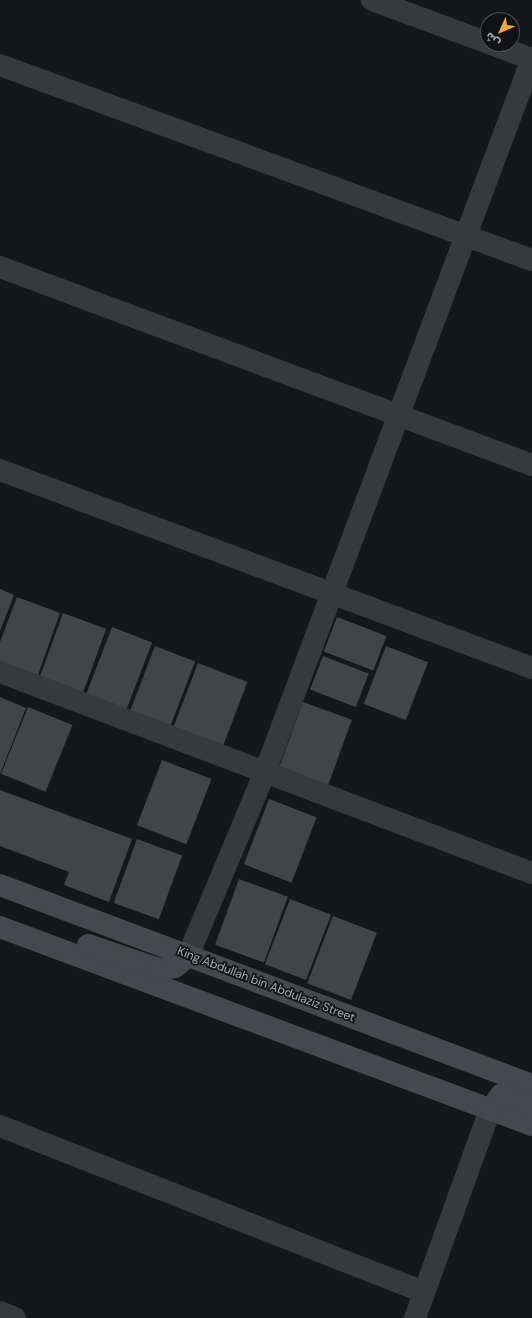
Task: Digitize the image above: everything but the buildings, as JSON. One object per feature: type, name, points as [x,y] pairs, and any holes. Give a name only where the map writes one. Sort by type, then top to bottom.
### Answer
[{"type":"main road","name":"King Abdullah bin Abdulaziz Street","points":[[0,885],[532,1085]]},
{"type":"main road","points":[[0,915],[159,969],[175,967],[188,956]]},
{"type":"main road","points":[[0,927],[532,1126]]},
{"type":"main road","points":[[490,1110],[501,1095],[532,1104]]},
{"type":"street","points":[[372,0],[480,40]]},
{"type":"street","points":[[188,956],[266,772],[532,59],[513,52]]},
{"type":"street","points":[[0,65],[532,260]]},
{"type":"street","points":[[0,267],[532,465]]},
{"type":"street","points":[[0,470],[532,668]]},
{"type":"street","points":[[0,672],[532,873]]},
{"type":"street","points":[[415,1318],[490,1110]]},
{"type":"street","points":[[0,1126],[424,1292]]},
{"type":"street","points":[[0,1312],[15,1318]]}]
